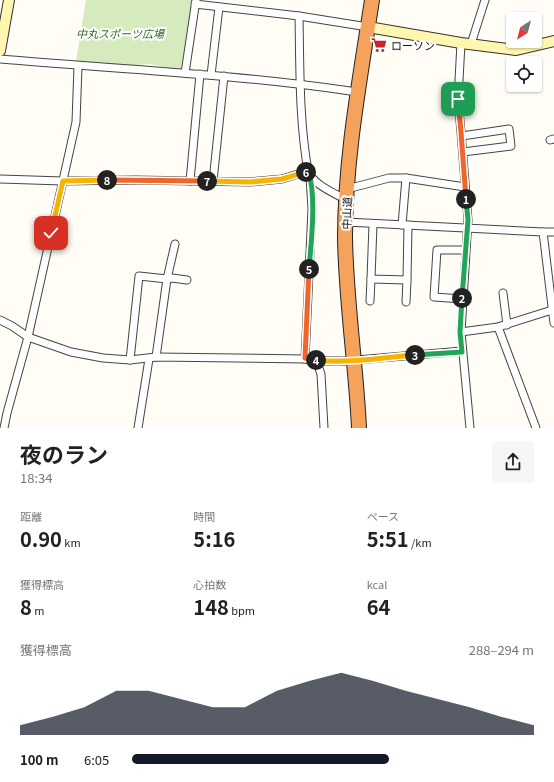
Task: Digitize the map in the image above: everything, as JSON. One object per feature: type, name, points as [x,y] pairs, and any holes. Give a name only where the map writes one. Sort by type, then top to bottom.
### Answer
[{"type":"highway","name":"中山道","points":[[359,428],[349,361],[338,238],[353,123],[363,27],[363,0]]},
{"type":"highway","name":"中山道","points":[[350,428],[346,222],[343,193],[343,142],[350,91],[363,27],[372,0]]},
{"type":"street","points":[[0,51],[9,0]]},
{"type":"street","points":[[470,428],[460,332],[466,228],[468,220],[458,99],[466,43],[485,0]]},
{"type":"street","points":[[185,73],[196,2],[219,7],[299,16],[516,50],[554,41]]},
{"type":"street","points":[[211,75],[219,7]]},
{"type":"street","points":[[299,16],[300,84],[304,150],[309,174],[312,209],[305,358]]},
{"type":"street","points":[[0,60],[224,76],[350,91]]},
{"type":"street","points":[[4,428],[28,337],[76,122],[78,66]]},
{"type":"street","points":[[190,181],[200,74]]},
{"type":"street","points":[[213,181],[224,76]]},
{"type":"street","points":[[462,136],[509,129],[511,146],[463,152]]},
{"type":"street","points":[[309,174],[328,190],[343,193],[389,178],[406,178],[465,187]]},
{"type":"street","points":[[0,179],[63,181],[136,180],[250,182],[282,179],[309,174]]},
{"type":"street","points":[[406,178],[406,302]]},
{"type":"street","points":[[346,222],[554,232]]},
{"type":"street","points":[[370,301],[373,224]]},
{"type":"street","points":[[542,232],[552,292],[554,323]]},
{"type":"street","points":[[138,428],[175,244]]},
{"type":"street","points":[[462,298],[434,297],[437,250],[465,250]]},
{"type":"street","points":[[130,360],[139,276],[167,280],[172,278],[187,280]]},
{"type":"street","points":[[371,279],[406,280]]},
{"type":"street","points":[[504,293],[507,325]]},
{"type":"street","points":[[460,332],[507,325],[552,310]]},
{"type":"street","points":[[0,320],[28,337],[71,352],[103,358],[130,360],[153,358],[305,358],[326,361],[349,361],[379,357],[462,352]]},
{"type":"street","points":[[498,327],[536,428]]},
{"type":"street","points":[[316,360],[321,374],[324,428]]},
{"type":"green space","name":"中丸スポーツ広場","points":[[86,0],[195,0],[180,71],[150,64],[119,66],[76,61]]},
{"type":"place","name":"ローソン","points":[[379,45]]},
{"type":"route","points":[[51,233],[63,181],[136,180],[250,182],[282,179],[308,171],[310,177],[312,209],[305,358],[326,361],[354,361],[379,357],[462,352],[460,332],[466,228],[468,220],[458,99]]}]
